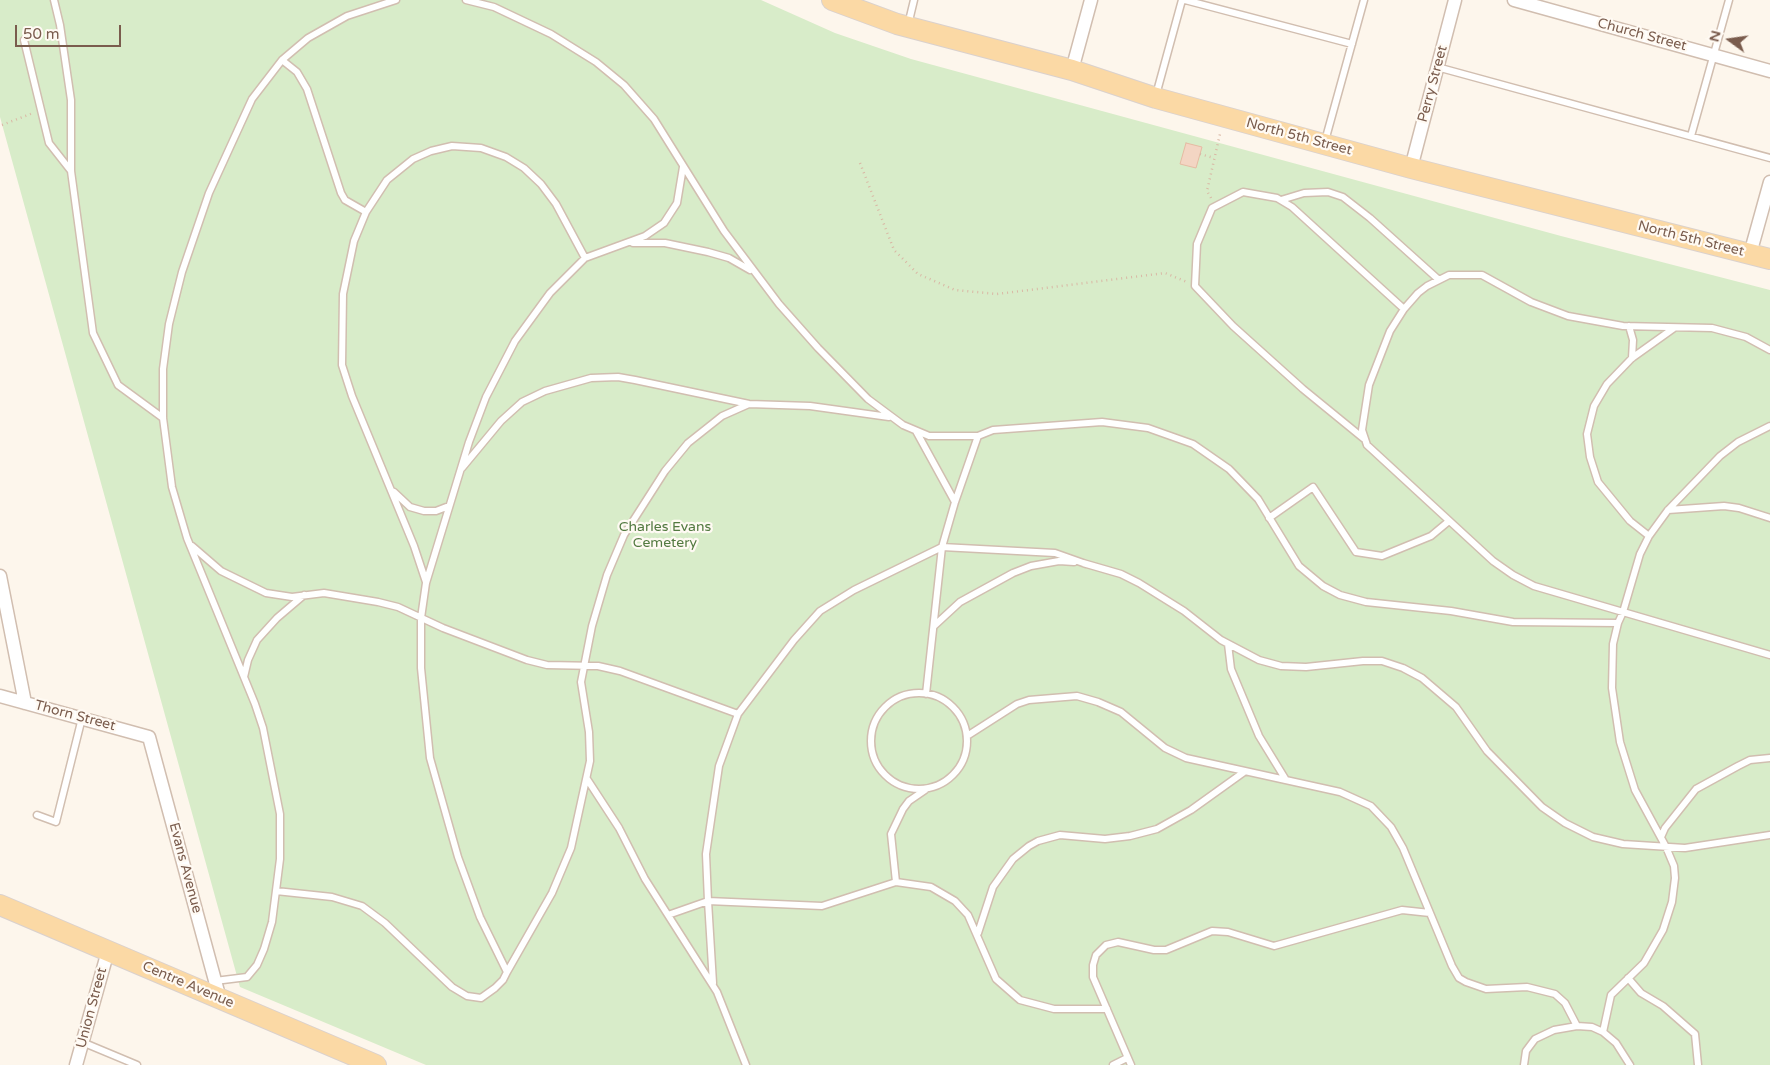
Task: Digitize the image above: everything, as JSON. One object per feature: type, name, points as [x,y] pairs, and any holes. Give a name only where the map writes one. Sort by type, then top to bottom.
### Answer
[{"type":"main road","name":"North 5th Street","points":[[832,0],[908,26],[1072,70],[1156,98],[1411,168],[1770,259]]},
{"type":"main road","name":"Centre Avenue","points":[[0,905],[108,951],[218,990],[376,1065]]},
{"type":"street","points":[[1072,70],[1091,0]]},
{"type":"street","name":"Perry Street","points":[[1411,168],[1456,0]]},
{"type":"street","name":"Church Street","points":[[1514,0],[1545,4],[1770,71]]},
{"type":"street","points":[[1750,254],[1770,182]]},
{"type":"street","points":[[0,576],[25,703]]},
{"type":"street","name":"Thorn Street","points":[[0,696],[149,737]]},
{"type":"street","name":"Evans Avenue","points":[[149,737],[218,990]]},
{"type":"street","name":"Union Street","points":[[76,1065],[108,951]]},
{"type":"lane","points":[[54,0],[60,25],[71,100],[71,171],[93,333],[118,384],[163,418]]},
{"type":"lane","points":[[218,990],[247,977],[256,965],[268,939],[281,844],[278,801],[262,728],[244,678],[189,543],[172,487],[163,418],[163,370],[169,324],[178,285],[209,193],[252,99],[292,49],[322,29],[360,11],[396,0]]},
{"type":"lane","points":[[466,0],[494,6],[533,24],[596,62],[640,100],[724,231],[754,272],[818,348],[868,399],[891,417],[916,431],[929,436],[978,436],[993,430],[1102,422],[1148,428],[1171,434],[1206,451],[1249,489],[1299,566],[1323,586],[1356,600],[1451,611],[1513,622],[1618,623]]},
{"type":"lane","points":[[908,26],[914,0]]},
{"type":"lane","points":[[1156,98],[1184,0],[1352,44]]},
{"type":"lane","points":[[1324,144],[1364,0]]},
{"type":"lane","points":[[1691,136],[1729,0]]},
{"type":"lane","points":[[24,40],[49,143],[71,171]]},
{"type":"lane","points":[[282,60],[297,72],[307,90],[316,112],[337,186],[345,200],[366,212]]},
{"type":"lane","points":[[1437,66],[1770,158]]},
{"type":"lane","points":[[426,583],[414,546],[349,390],[341,355],[345,278],[354,241],[366,212],[387,180],[412,159],[431,150],[452,146],[481,148],[506,157],[524,168],[537,180],[556,204],[585,258]]},
{"type":"lane","points":[[507,972],[484,925],[464,873],[437,787],[425,716],[421,618],[426,583],[460,471],[486,397],[515,341],[550,293],[585,258],[600,251],[629,243],[652,232],[669,217],[679,197],[684,166]]},
{"type":"lane","points":[[1404,309],[1332,243],[1281,200],[1243,192],[1215,206],[1212,208],[1197,244],[1195,286],[1247,339],[1303,389],[1363,438],[1367,445],[1492,561],[1534,586],[1770,655]]},
{"type":"lane","points":[[1281,200],[1304,193],[1328,192],[1343,197],[1370,218],[1438,280]]},
{"type":"lane","points":[[629,243],[666,243],[708,252],[729,258],[754,272]]},
{"type":"lane","points":[[1363,438],[1364,410],[1374,370],[1388,336],[1404,309],[1418,292],[1449,275],[1482,275],[1555,312],[1592,322],[1629,326],[1702,327],[1746,337],[1770,350]]},
{"type":"lane","points":[[1629,326],[1634,340],[1632,358]]},
{"type":"lane","points":[[1649,536],[1625,514],[1598,482],[1593,469],[1588,444],[1590,422],[1597,399],[1607,384],[1632,358],[1674,327]]},
{"type":"lane","points":[[460,471],[501,421],[522,402],[545,391],[580,379],[618,377],[749,404],[810,406],[891,417]]},
{"type":"lane","points":[[276,891],[332,897],[362,906],[385,923],[452,986],[467,996],[481,998],[496,988],[540,917],[560,877],[571,848],[587,778],[590,747],[581,690],[583,665],[607,575],[624,535],[665,471],[688,443],[722,416],[749,404]]},
{"type":"lane","points":[[1603,1032],[1611,995],[1644,962],[1663,930],[1672,902],[1675,878],[1666,847],[1630,777],[1616,722],[1612,673],[1613,644],[1618,623],[1640,554],[1649,536],[1668,510],[1720,456],[1738,442],[1770,426]]},
{"type":"lane","points":[[916,431],[954,502]]},
{"type":"lane","points":[[926,694],[942,547],[954,502],[978,436]]},
{"type":"lane","points":[[1269,518],[1313,487],[1356,552],[1382,556],[1431,536],[1449,521]]},
{"type":"lane","points":[[391,490],[404,502],[418,509],[436,511],[449,506]]},
{"type":"lane","points":[[1668,510],[1724,506],[1757,512],[1770,518]]},
{"type":"lane","points":[[189,543],[221,571],[256,590],[281,596],[324,593],[359,597],[398,608],[527,660],[547,665],[583,665],[620,671],[738,714]]},
{"type":"lane","points":[[713,984],[706,854],[719,766],[738,714],[794,640],[820,611],[854,590],[942,547],[1055,553],[1122,574],[1184,611],[1228,644],[1259,660],[1282,666],[1306,667],[1373,660],[1403,668],[1422,678],[1456,707],[1487,752],[1531,797],[1556,818],[1593,837],[1623,844],[1698,847],[1770,835]]},
{"type":"lane","points":[[934,626],[960,602],[1013,573],[1032,566],[1059,561],[1086,564]]},
{"type":"lane","points":[[244,678],[248,660],[257,640],[277,618],[305,594]]},
{"type":"lane","points":[[1228,644],[1230,669],[1259,736],[1286,780]]},
{"type":"lane","points":[[896,882],[891,834],[903,809],[909,801],[925,790],[941,784],[959,768],[966,752],[967,736],[962,720],[952,706],[942,699],[926,694],[910,694],[894,700],[883,708],[874,723],[870,739],[872,756],[885,777],[908,789],[925,790]]},
{"type":"lane","points":[[967,736],[993,717],[1023,702],[1054,696],[1077,696],[1098,702],[1120,712],[1176,754],[1199,763],[1286,780],[1361,800],[1383,817],[1403,848],[1442,943],[1460,978],[1472,986],[1486,989],[1527,988],[1555,994],[1565,1003],[1577,1026]]},
{"type":"lane","points":[[37,815],[56,822],[82,718]]},
{"type":"lane","points":[[1661,838],[1665,828],[1696,789],[1750,760],[1770,758]]},
{"type":"lane","points":[[978,933],[993,887],[1013,859],[1029,846],[1038,841],[1060,835],[1105,839],[1130,836],[1152,830],[1191,810],[1244,772]]},
{"type":"lane","points":[[587,778],[619,828],[645,879],[713,984],[746,1065]]},
{"type":"lane","points":[[668,915],[708,901],[822,906],[896,882],[931,887],[948,896],[968,915],[978,933],[996,979],[1020,1000],[1054,1010],[1107,1009]]},
{"type":"lane","points":[[1131,1065],[1093,977],[1093,965],[1100,950],[1111,944],[1118,942],[1154,950],[1166,950],[1212,931],[1228,932],[1274,946],[1389,912],[1402,910],[1430,914]]},
{"type":"lane","points":[[1628,978],[1641,993],[1663,1006],[1695,1034],[1698,1065]]},
{"type":"lane","points":[[1524,1065],[1526,1051],[1535,1039],[1554,1030],[1577,1026],[1592,1027],[1603,1032],[1616,1043],[1630,1065]]},
{"type":"lane","points":[[82,1042],[137,1065]]},
{"type":"lane","points":[[1113,1065],[1128,1058]]},
{"type":"path","points":[[2,124],[41,109]]},
{"type":"path","points":[[1215,206],[1207,191],[1225,117]]},
{"type":"path","points":[[1200,154],[1214,158]]},
{"type":"path","points":[[860,163],[894,250],[918,274],[955,290],[997,294],[1164,274],[1195,286]]},
{"type":"green space","name":"Charles Evans Cemetery","points":[[0,0],[761,0],[835,33],[911,59],[1561,236],[1770,290],[1770,1065],[426,1065],[240,987],[0,117]]},
{"type":"building","points":[[1186,143],[1202,147],[1196,168],[1180,164]]}]
